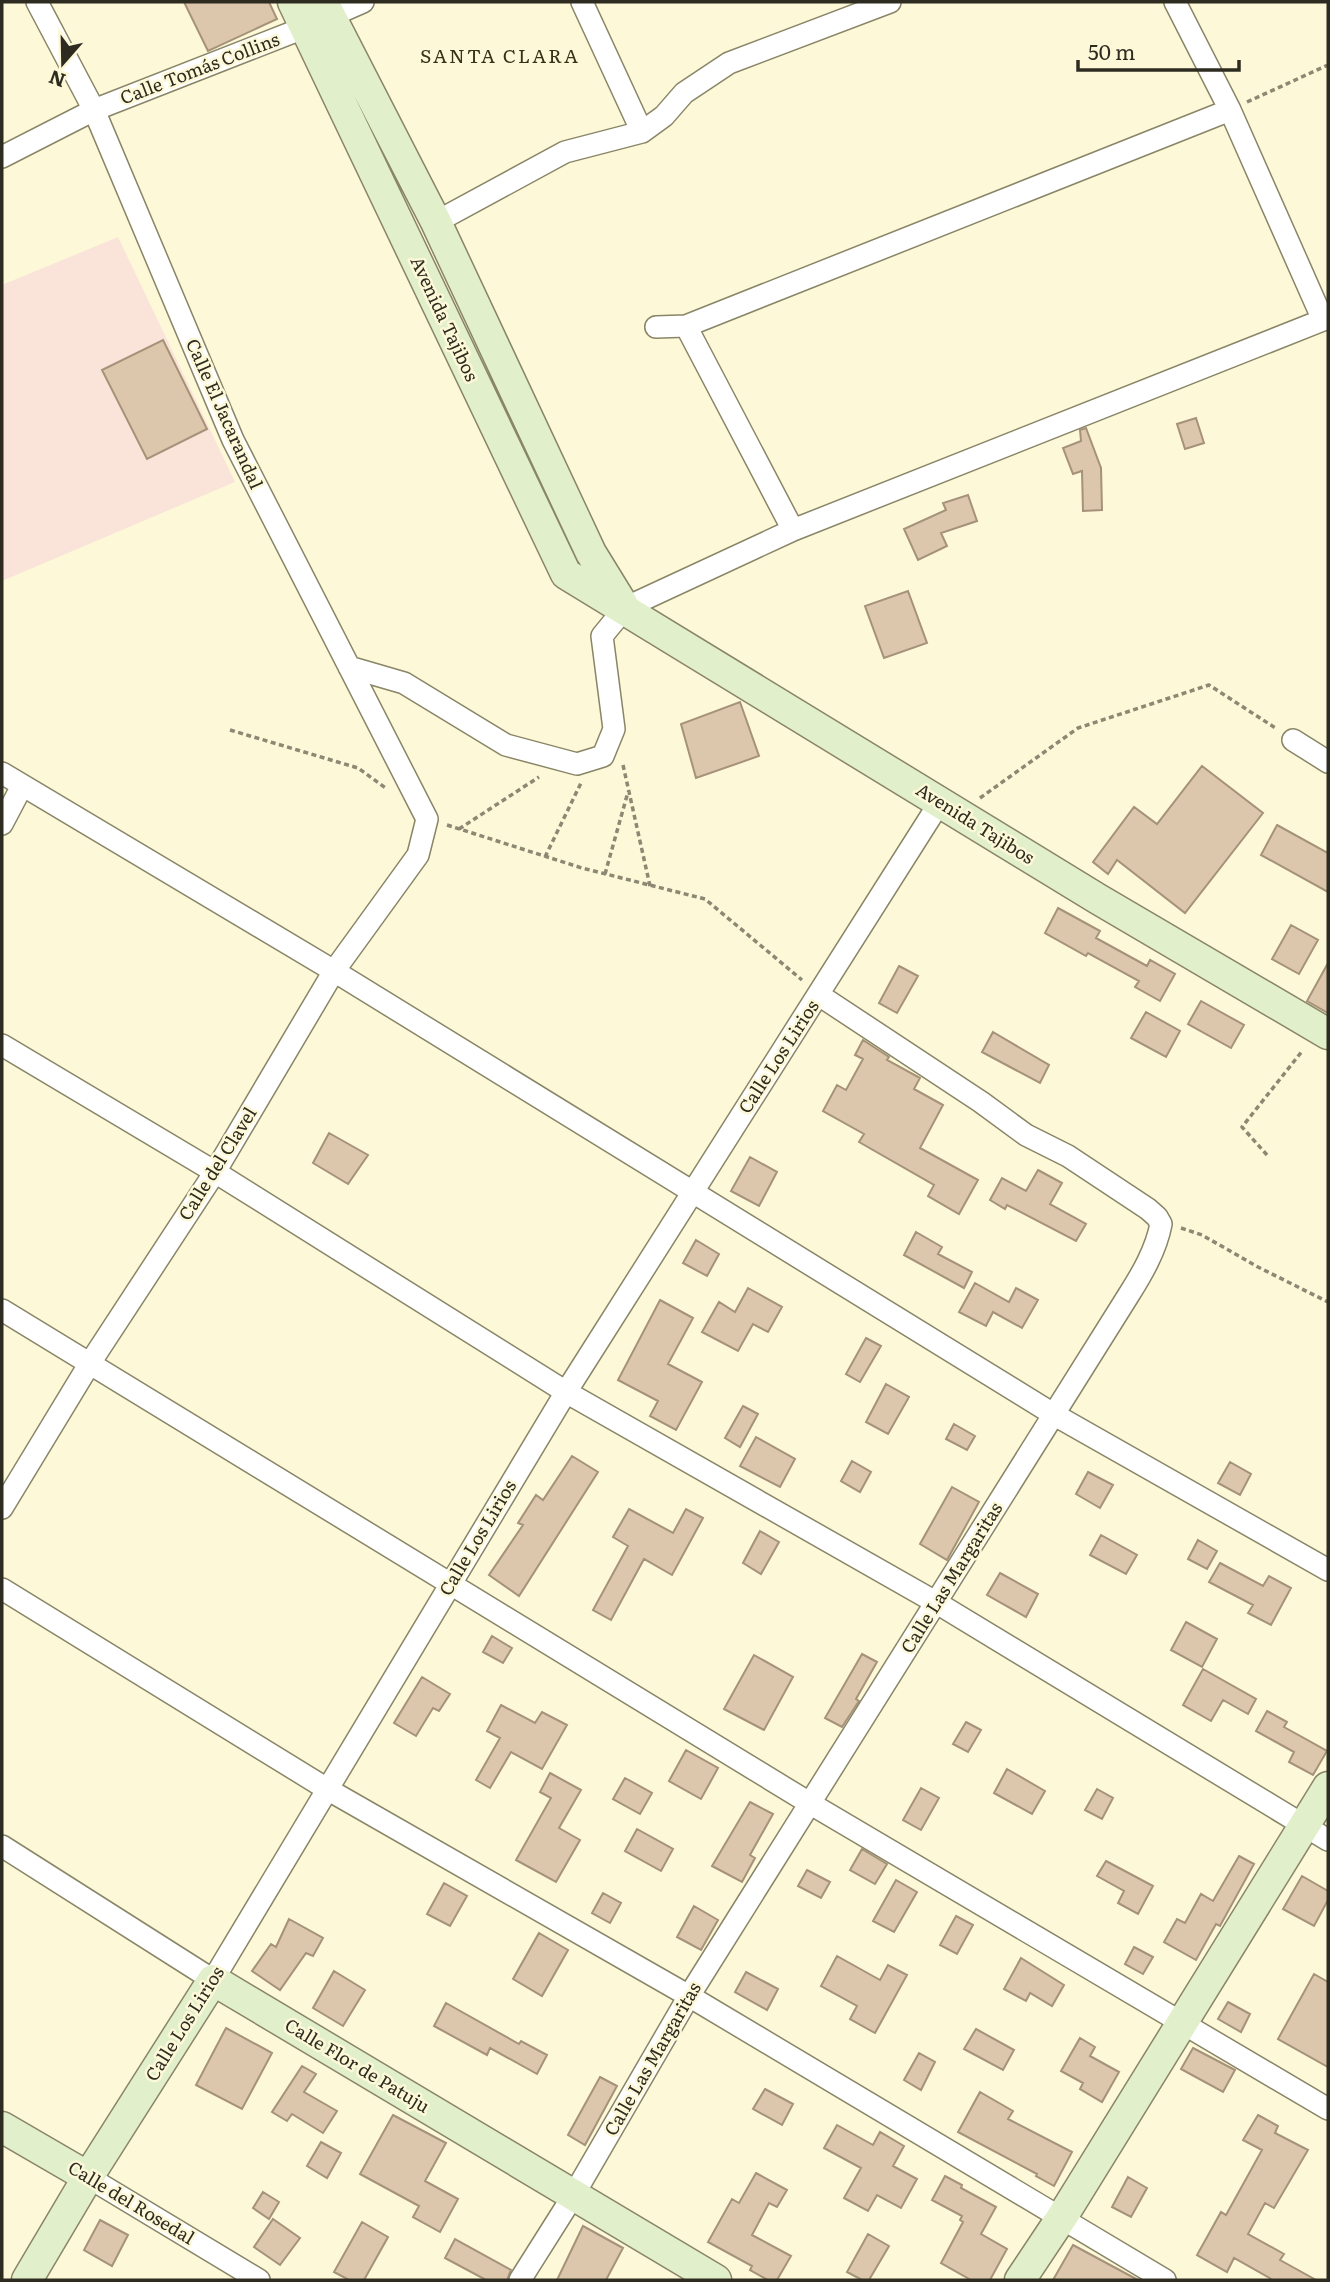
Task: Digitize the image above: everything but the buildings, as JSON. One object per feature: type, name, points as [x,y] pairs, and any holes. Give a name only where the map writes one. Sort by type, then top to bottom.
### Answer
[{"type":"street","name":"Calle El Jacarandal","points":[[37,2],[94,110],[233,440],[426,819]]},
{"type":"street","name":"Calle Tomás Collins","points":[[2,158],[94,110],[313,12],[363,2]]},
{"type":"street","points":[[583,2],[642,132]]},
{"type":"street","points":[[436,222],[565,152],[642,132],[664,116],[684,93],[729,64],[890,2]]},
{"type":"street","points":[[349,667],[404,683],[506,745],[578,764],[603,756],[614,729],[602,636],[625,608],[793,530],[1326,319],[1230,110],[1175,2]]},
{"type":"street","name":"Avenida Tajibos","points":[[313,12],[436,222],[591,553],[625,608]]},
{"type":"street","name":"Avenida Tajibos","points":[[313,12],[566,574],[1098,899],[1324,1031]]},
{"type":"street","points":[[656,327],[686,326],[1230,110]]},
{"type":"street","points":[[686,326],[793,530]]},
{"type":"street","points":[[1293,740],[1328,762]]},
{"type":"street","points":[[2,773],[334,971],[1054,1414],[1328,1570]]},
{"type":"street","points":[[2,824],[22,786]]},
{"type":"street","name":"Calle Los Lirios","points":[[27,2280],[213,1980],[566,1392],[940,802]]},
{"type":"street","name":"Calle del Clavel","points":[[2,1508],[90,1363],[215,1172],[334,971],[418,855],[426,819]]},
{"type":"street","points":[[819,995],[981,1102],[1026,1135],[1068,1156],[1148,1209],[1161,1224]]},
{"type":"street","points":[[2,1045],[215,1172],[566,1392],[937,1602],[1316,1833]]},
{"type":"street","name":"Calle Las Margaritas","points":[[520,2280],[573,2196],[689,1996],[1143,1271],[1161,1224]]},
{"type":"street","points":[[2,1310],[811,1804],[1328,2109]]},
{"type":"street","points":[[2,1589],[327,1789],[689,1996],[1165,2280]]},
{"type":"street","points":[[1020,2280],[1182,2023],[1316,1833],[1328,1787]]},
{"type":"street","name":"Calle Flor de Patuju","points":[[2,1846],[213,1980],[716,2280]]},
{"type":"street","name":"Calle del Rosedal","points":[[2,2127],[259,2280]]},
{"type":"path","points":[[1230,110],[1328,65]]},
{"type":"path","points":[[970,821],[979,799],[1078,728],[1209,685],[1293,740]]},
{"type":"path","points":[[614,729],[650,886]]},
{"type":"path","points":[[230,730],[358,768],[387,790]]},
{"type":"path","points":[[545,857],[593,759]]},
{"type":"path","points":[[459,829],[564,760]]},
{"type":"path","points":[[606,874],[629,790]]},
{"type":"path","points":[[426,819],[545,857],[705,900],[819,995]]},
{"type":"path","points":[[1267,1155],[1242,1127],[1324,1031]]},
{"type":"path","points":[[1161,1224],[1187,1228],[1202,1234],[1258,1267],[1328,1302]]},
{"type":"shaded area","points":[[118,237],[235,482],[2,581],[2,285]]},
{"type":"district","name":"SANTA CLARA","points":[[500,56]]}]
